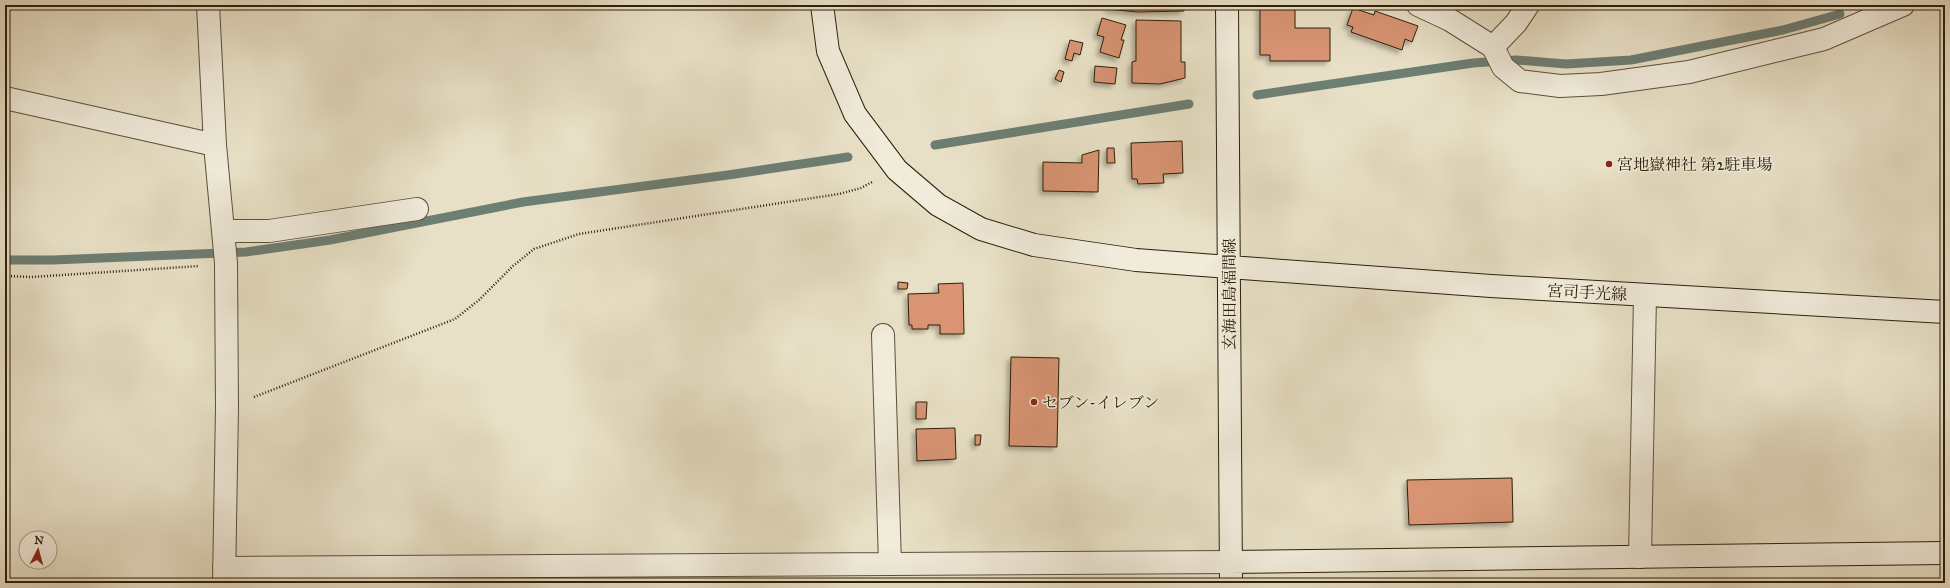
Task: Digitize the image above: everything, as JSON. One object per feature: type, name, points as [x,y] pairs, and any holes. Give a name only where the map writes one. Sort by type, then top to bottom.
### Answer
[{"type":"street","points":[[208,5],[214,145],[226,263],[228,408],[224,575],[890,564],[1231,573],[1640,557],[1945,552]]},
{"type":"street","name":"宮司手光線","points":[[822,5],[828,51],[855,114],[897,170],[938,205],[981,229],[1034,245],[1136,260],[1229,267],[1645,295],[1945,312]]},
{"type":"street","name":"玄海田島福間線","points":[[1227,5],[1231,573]]},
{"type":"street","points":[[1418,5],[1450,20],[1498,56],[1520,81],[1560,86],[1601,84],[1689,72],[1824,39],[1876,10],[1903,5]]},
{"type":"street","points":[[1498,56],[1516,23],[1528,5]]},
{"type":"street","points":[[5,98],[214,145]]},
{"type":"street","points":[[223,231],[268,231],[417,210]]},
{"type":"street","points":[[1640,557],[1645,295]]},
{"type":"street","points":[[883,335],[890,564]]},
{"type":"path","points":[[228,408],[455,319],[479,300],[513,266],[534,249],[580,234],[839,194],[861,188],[876,179],[892,163]]},
{"type":"path","points":[[5,276],[39,276],[226,263]]},
{"type":"building","points":[[1109,5],[1184,5],[1184,11],[1137,12],[1108,9]]},
{"type":"building","points":[[1260,5],[1295,5],[1295,28],[1330,28],[1330,61],[1270,61],[1270,55],[1260,55]]},
{"type":"building","points":[[1353,8],[1374,15],[1375,11],[1418,26],[1412,42],[1405,39],[1402,50],[1351,32],[1353,27],[1347,25]]},
{"type":"building","points":[[1102,18],[1126,25],[1121,40],[1124,40],[1119,58],[1100,52],[1104,37],[1097,35]]},
{"type":"building","points":[[1136,20],[1181,21],[1181,62],[1185,62],[1185,78],[1160,84],[1132,83],[1132,62],[1136,61]]},
{"type":"building","points":[[1070,40],[1083,43],[1080,55],[1074,53],[1072,61],[1065,59]]},
{"type":"building","points":[[1095,66],[1117,68],[1115,84],[1094,82]]},
{"type":"building","points":[[1059,70],[1064,72],[1061,82],[1055,79]]},
{"type":"building","points":[[1182,141],[1183,173],[1163,174],[1164,183],[1138,184],[1137,179],[1132,179],[1131,143]]},
{"type":"building","points":[[1107,148],[1114,148],[1115,163],[1107,163]]},
{"type":"building","points":[[1099,150],[1098,192],[1043,191],[1043,162],[1082,163],[1082,155]]},
{"type":"building","points":[[898,282],[908,283],[907,289],[898,289]]},
{"type":"building","points":[[963,283],[964,334],[940,334],[940,325],[928,325],[928,329],[912,329],[912,325],[909,325],[908,294],[939,293],[938,284]]},
{"type":"building","name":"セブン-イレブン","points":[[1011,357],[1059,358],[1057,447],[1009,446]]},
{"type":"building","points":[[916,402],[927,402],[926,419],[916,419]]},
{"type":"building","points":[[955,428],[956,459],[917,461],[916,429]]},
{"type":"building","points":[[975,435],[981,435],[980,445],[975,445]]},
{"type":"building","points":[[1512,478],[1513,522],[1409,525],[1407,480]]},
{"type":"building","points":[[1112,581],[1164,582],[1164,583],[1112,583]]},
{"type":"waterway","points":[[1257,95],[1473,63],[1517,60],[1566,64],[1631,60],[1783,30],[1840,14]]},
{"type":"waterway","points":[[935,145],[1189,104]]},
{"type":"waterway","points":[[5,260],[53,260],[246,252],[330,240],[523,202],[728,175],[848,157]]},
{"type":"place","name":"宮地嶽神社 第2駐車場","points":[[1609,164]]},
{"type":"place","name":"セブン-イレブン","points":[[1034,402]]}]
